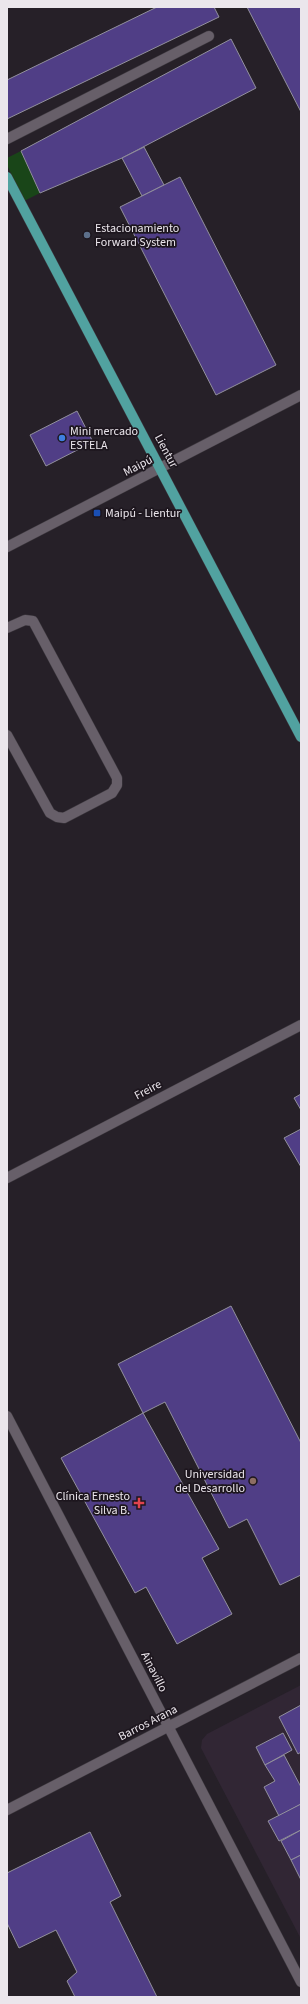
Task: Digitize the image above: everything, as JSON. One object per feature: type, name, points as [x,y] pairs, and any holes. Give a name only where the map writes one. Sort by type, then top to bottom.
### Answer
[{"type":"main road","name":"Lientur","points":[[7,177],[301,737]]},
{"type":"street","points":[[7,139],[209,36]]},
{"type":"street","name":"Maipú","points":[[7,548],[301,395]]},
{"type":"street","points":[[7,628],[25,620],[33,621],[117,778],[117,785],[112,793],[64,818],[57,817],[50,813],[7,735]]},
{"type":"street","name":"Freire","points":[[7,1178],[301,1025]]},
{"type":"street","name":"Ainavillo","points":[[7,1416],[301,1982]]},
{"type":"street","name":"Barros Arana","points":[[7,1810],[301,1658]]},
{"type":"shaded area","points":[[301,1685],[301,1939],[201,1748],[202,1740],[207,1734]]},
{"type":"green space","points":[[21,151],[40,193],[24,201],[7,165],[7,158]]},
{"type":"building","points":[[157,7],[214,7],[219,17],[7,119],[7,80]]},
{"type":"building","points":[[247,7],[301,7],[301,112]]},
{"type":"building","points":[[231,39],[256,88],[122,158],[40,193],[21,151]]},
{"type":"building","points":[[144,147],[164,185],[142,196],[122,158]]},
{"type":"building","points":[[180,177],[276,365],[216,395],[120,207]]},
{"type":"building","name":"Mini mercado ESTELA","points":[[77,411],[93,442],[46,466],[30,435]]},
{"type":"building","points":[[301,1094],[301,1110],[294,1098]]},
{"type":"building","points":[[301,1129],[301,1167],[284,1138]]},
{"type":"building","name":"Universidad del Desarrollo","points":[[231,1306],[301,1443],[301,1575],[280,1585],[247,1519],[229,1528],[165,1402],[143,1413],[118,1364]]},
{"type":"building","name":"Clínica Ernesto Silva B.","points":[[143,1413],[219,1549],[202,1558],[232,1614],[177,1644],[146,1587],[135,1593],[61,1458]]},
{"type":"building","points":[[301,1705],[301,1752],[298,1754],[279,1717]]},
{"type":"building","points":[[283,1733],[292,1750],[265,1765],[256,1747]]},
{"type":"building","points":[[284,1755],[301,1787],[301,1804],[279,1816],[264,1787],[275,1781],[265,1765]]},
{"type":"building","points":[[301,1804],[301,1830],[279,1841],[268,1821]]},
{"type":"building","points":[[301,1830],[301,1855],[291,1860],[281,1841]]},
{"type":"building","points":[[90,1832],[121,1896],[110,1902],[157,1997],[75,1997],[67,1981],[77,1972],[56,1930],[19,1948],[7,1923],[7,1873]]},
{"type":"building","points":[[301,1855],[301,1880],[291,1860]]},
{"type":"place","name":"Estacionamiento Forward System","points":[[87,235]]},
{"type":"place","name":"Mini mercado ESTELA","points":[[62,438]]},
{"type":"place","name":"Maipú - Lientur","points":[[97,513]]},
{"type":"place","name":"Universidad del Desarrollo","points":[[253,1481]]},
{"type":"place","name":"Clínica Ernesto Silva B.","points":[[139,1503]]}]
